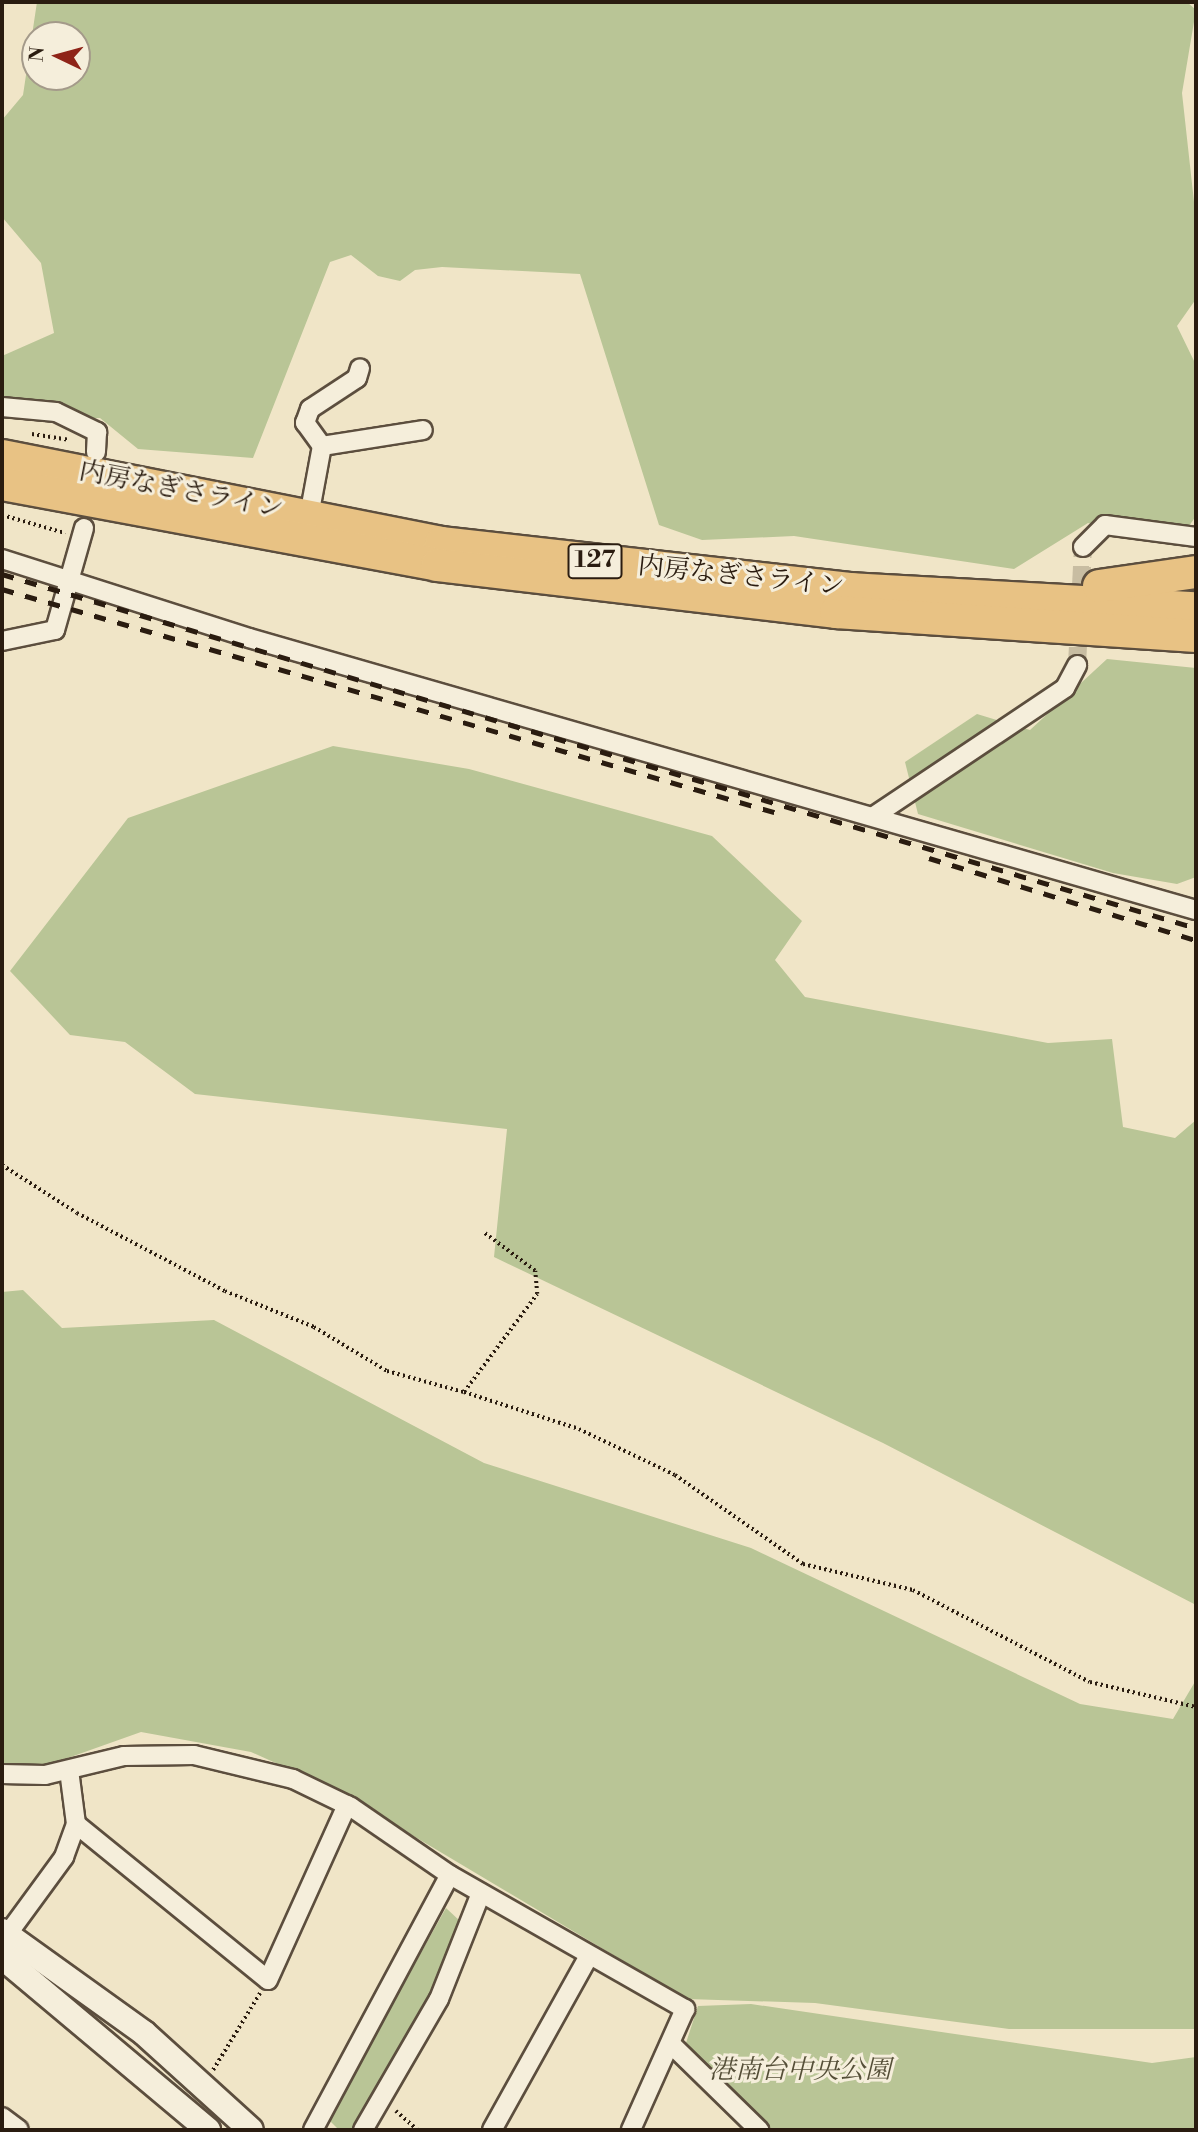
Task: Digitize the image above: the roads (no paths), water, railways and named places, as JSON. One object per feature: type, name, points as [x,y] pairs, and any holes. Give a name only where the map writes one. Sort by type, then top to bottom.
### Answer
[{"type":"highway","name":"内房なぎさライン","points":[[2,456],[441,543],[851,589],[1017,596],[1196,608]]},
{"type":"highway","name":"内房なぎさライン","points":[[2,484],[492,572],[835,612],[1196,636]]},
{"type":"highway","points":[[1017,596],[1196,572]]},
{"type":"street","points":[[309,516],[322,446],[305,423],[310,409],[357,378],[360,368]]},
{"type":"street","points":[[2,407],[57,412],[97,432],[97,448]]},
{"type":"street","points":[[322,446],[423,430]]},
{"type":"street","points":[[1083,547],[1105,525],[1196,537]]},
{"type":"street","points":[[2,641],[45,637],[55,629],[82,533]]},
{"type":"street","points":[[2,559],[70,578],[250,638],[1196,909]]},
{"type":"street","points":[[874,816],[1065,688],[1077,666]]},
{"type":"street","points":[[2,1774],[69,1770],[124,1756],[194,1755],[293,1779],[347,1805],[450,1875],[685,2009],[672,2045],[631,2130]]},
{"type":"street","points":[[4,1941],[64,1857],[76,1824],[69,1770]]},
{"type":"street","points":[[76,1824],[268,1980],[347,1805]]},
{"type":"street","points":[[313,2130],[450,1875]]},
{"type":"street","points":[[363,2130],[439,1998],[481,1893]]},
{"type":"street","points":[[4,1941],[208,2130]]},
{"type":"street","points":[[4,1941],[144,2033],[251,2130]]},
{"type":"street","points":[[492,2130],[589,1956]]},
{"type":"street","points":[[672,2045],[759,2130]]},
{"type":"street","points":[[2,2117],[19,2130]]},
{"type":"tunnel","points":[[1077,665],[1083,547]]},
{"type":"railway","points":[[2,574],[1196,928]]},
{"type":"railway","points":[[2,589],[774,812]]},
{"type":"railway","points":[[929,858],[1196,940]]},
{"type":"park label","name":"港南台中央公園","points":[[800,2071]]}]
